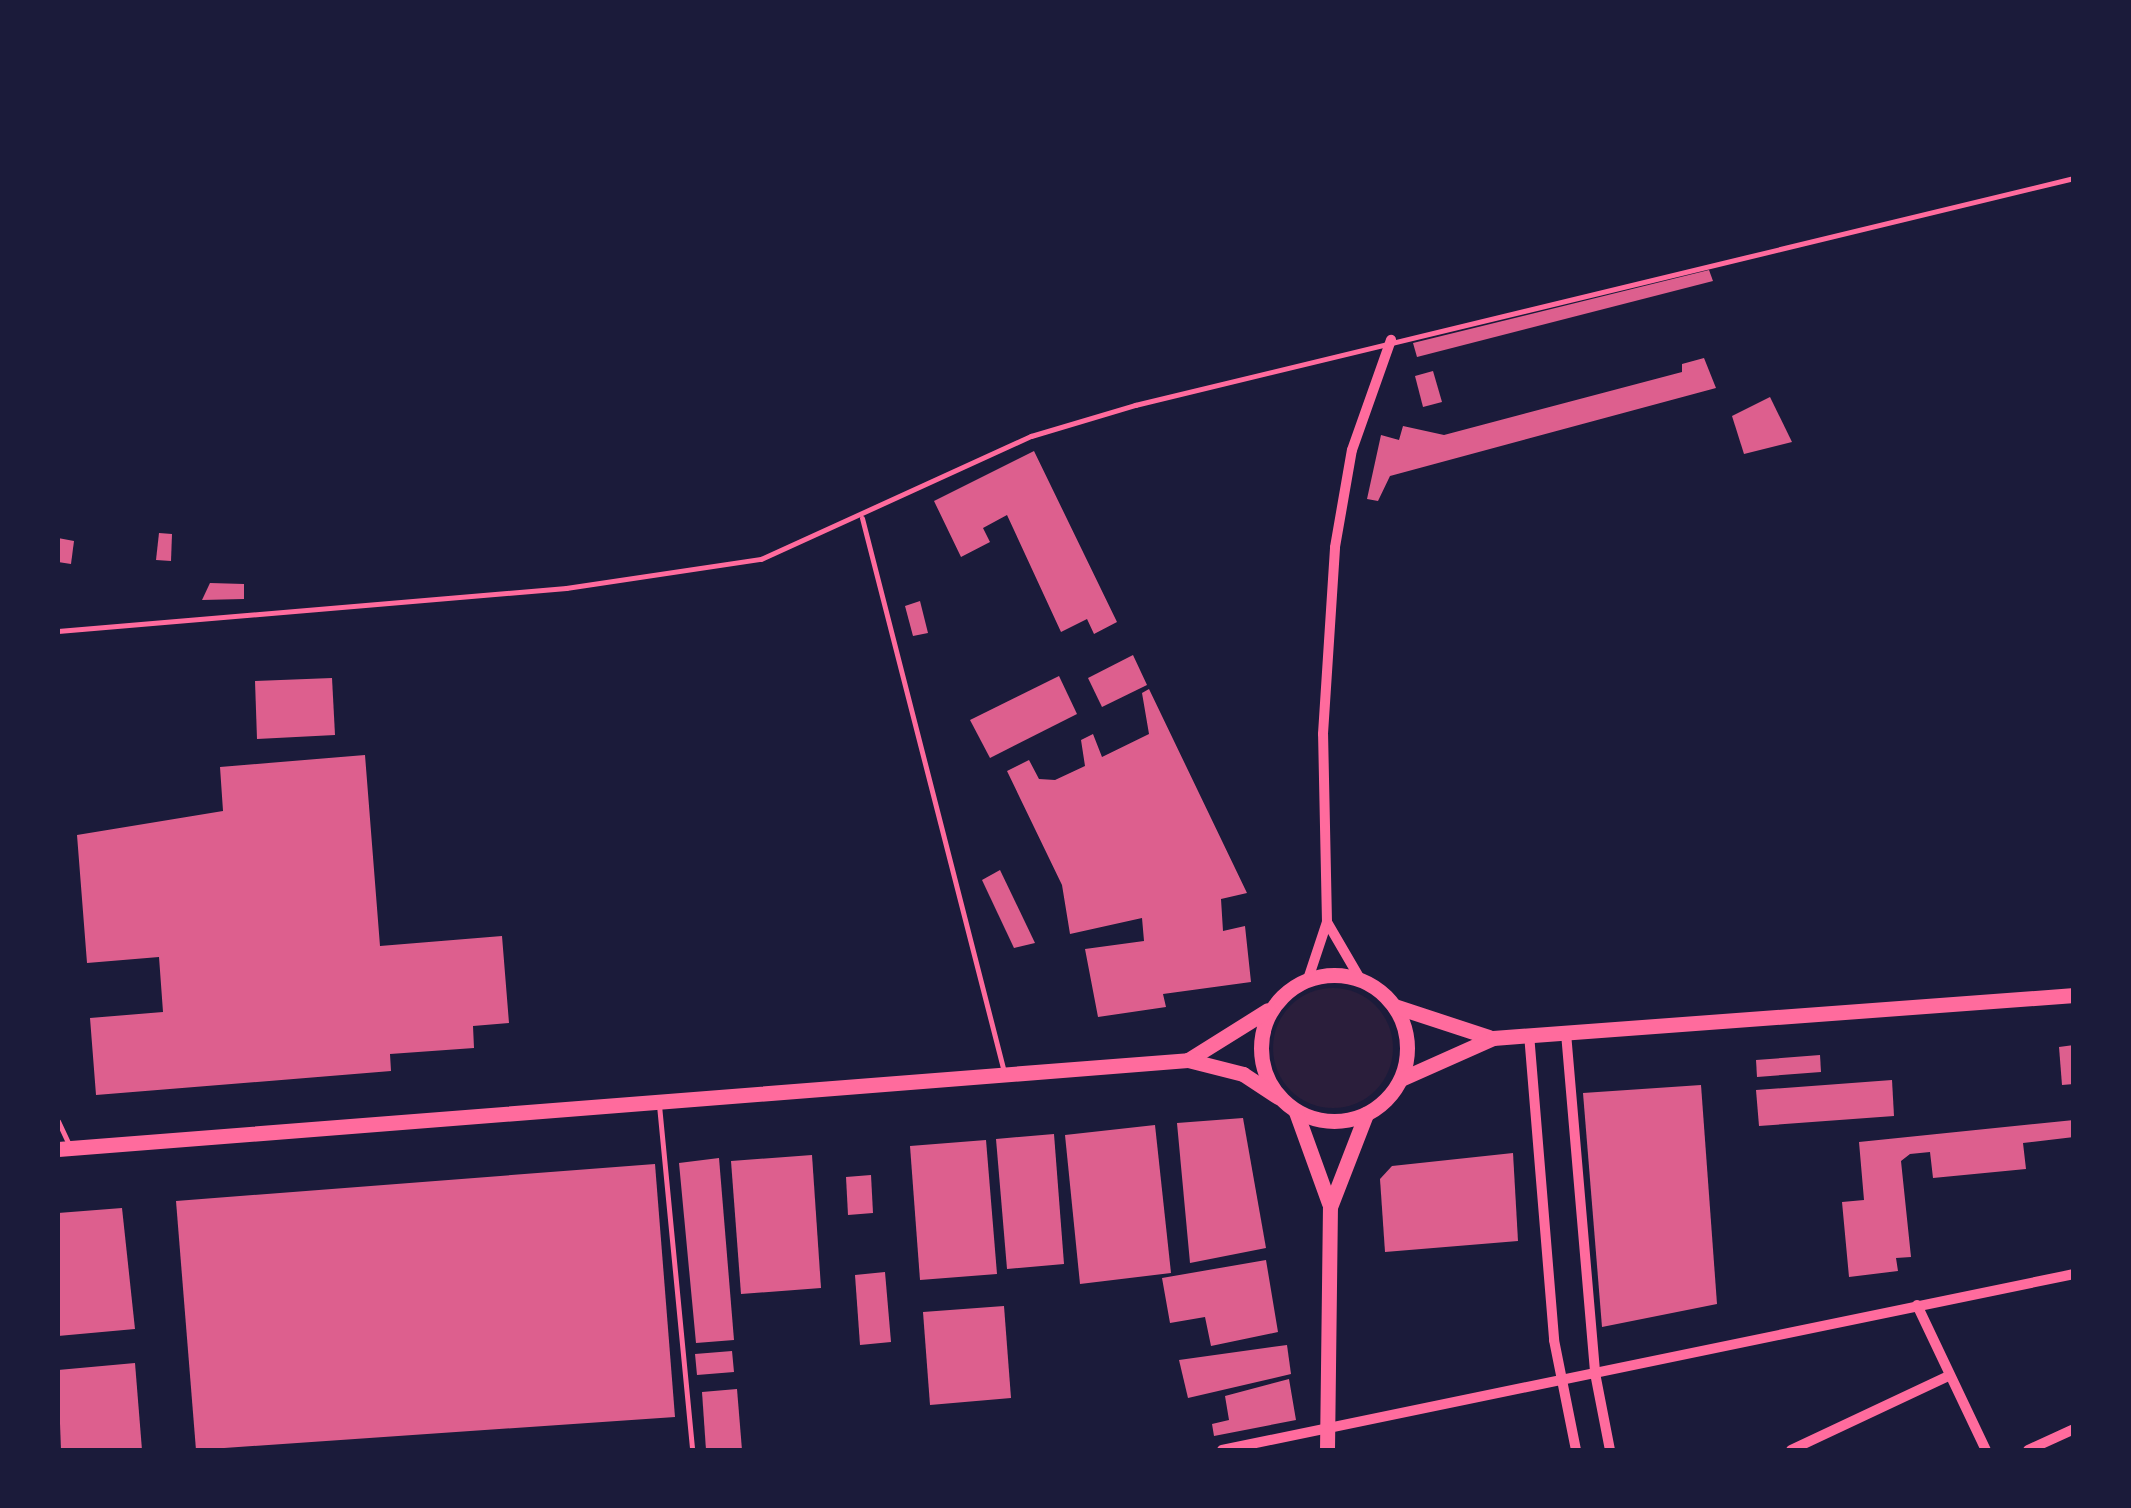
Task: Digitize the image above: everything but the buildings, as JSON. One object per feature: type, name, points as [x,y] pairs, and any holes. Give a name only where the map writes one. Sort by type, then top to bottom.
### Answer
[{"type":"main road","points":[[1188,1060],[1308,978],[1359,978],[1394,1006],[1493,1038]]},
{"type":"main road","points":[[1327,1450],[1330,1207],[1366,1114],[1401,1079],[1493,1038],[2074,995]]},
{"type":"main road","points":[[1275,1004],[1260,1050],[1278,1097]]},
{"type":"main road","points":[[1394,1006],[1406,1041],[1401,1079]]},
{"type":"main road","points":[[64,1149],[1188,1060],[1243,1074],[1296,1112],[1343,1121],[1366,1114]]},
{"type":"main road","points":[[1296,1112],[1330,1207]]},
{"type":"street","points":[[1308,978],[1327,922],[1322,734],[1335,547],[1352,450],[1391,340]]},
{"type":"street","points":[[1327,922],[1359,978]]},
{"type":"street","points":[[1566,1033],[1595,1373],[1610,1450]]},
{"type":"street","points":[[1529,1034],[1559,1379],[1576,1450]]},
{"type":"street","points":[[1222,1450],[2074,1274]]},
{"type":"street","points":[[1917,1305],[1986,1450]]},
{"type":"street","points":[[1791,1450],[1948,1376]]},
{"type":"street","points":[[2028,1450],[2074,1429]]},
{"type":"lane","points":[[58,631],[566,588],[761,559],[862,518],[1031,436],[1391,340],[2074,178]]},
{"type":"lane","points":[[862,518],[1005,1076]]},
{"type":"lane","points":[[658,1102],[692,1450]]},
{"type":"lane","points":[[58,1121],[64,1149]]},
{"type":"shaded area","points":[[1333,988],[1356,992],[1376,1005],[1389,1025],[1393,1048],[1389,1071],[1376,1091],[1356,1104],[1333,1108],[1310,1104],[1290,1091],[1277,1071],[1273,1048],[1277,1025],[1290,1005],[1310,992]]}]
